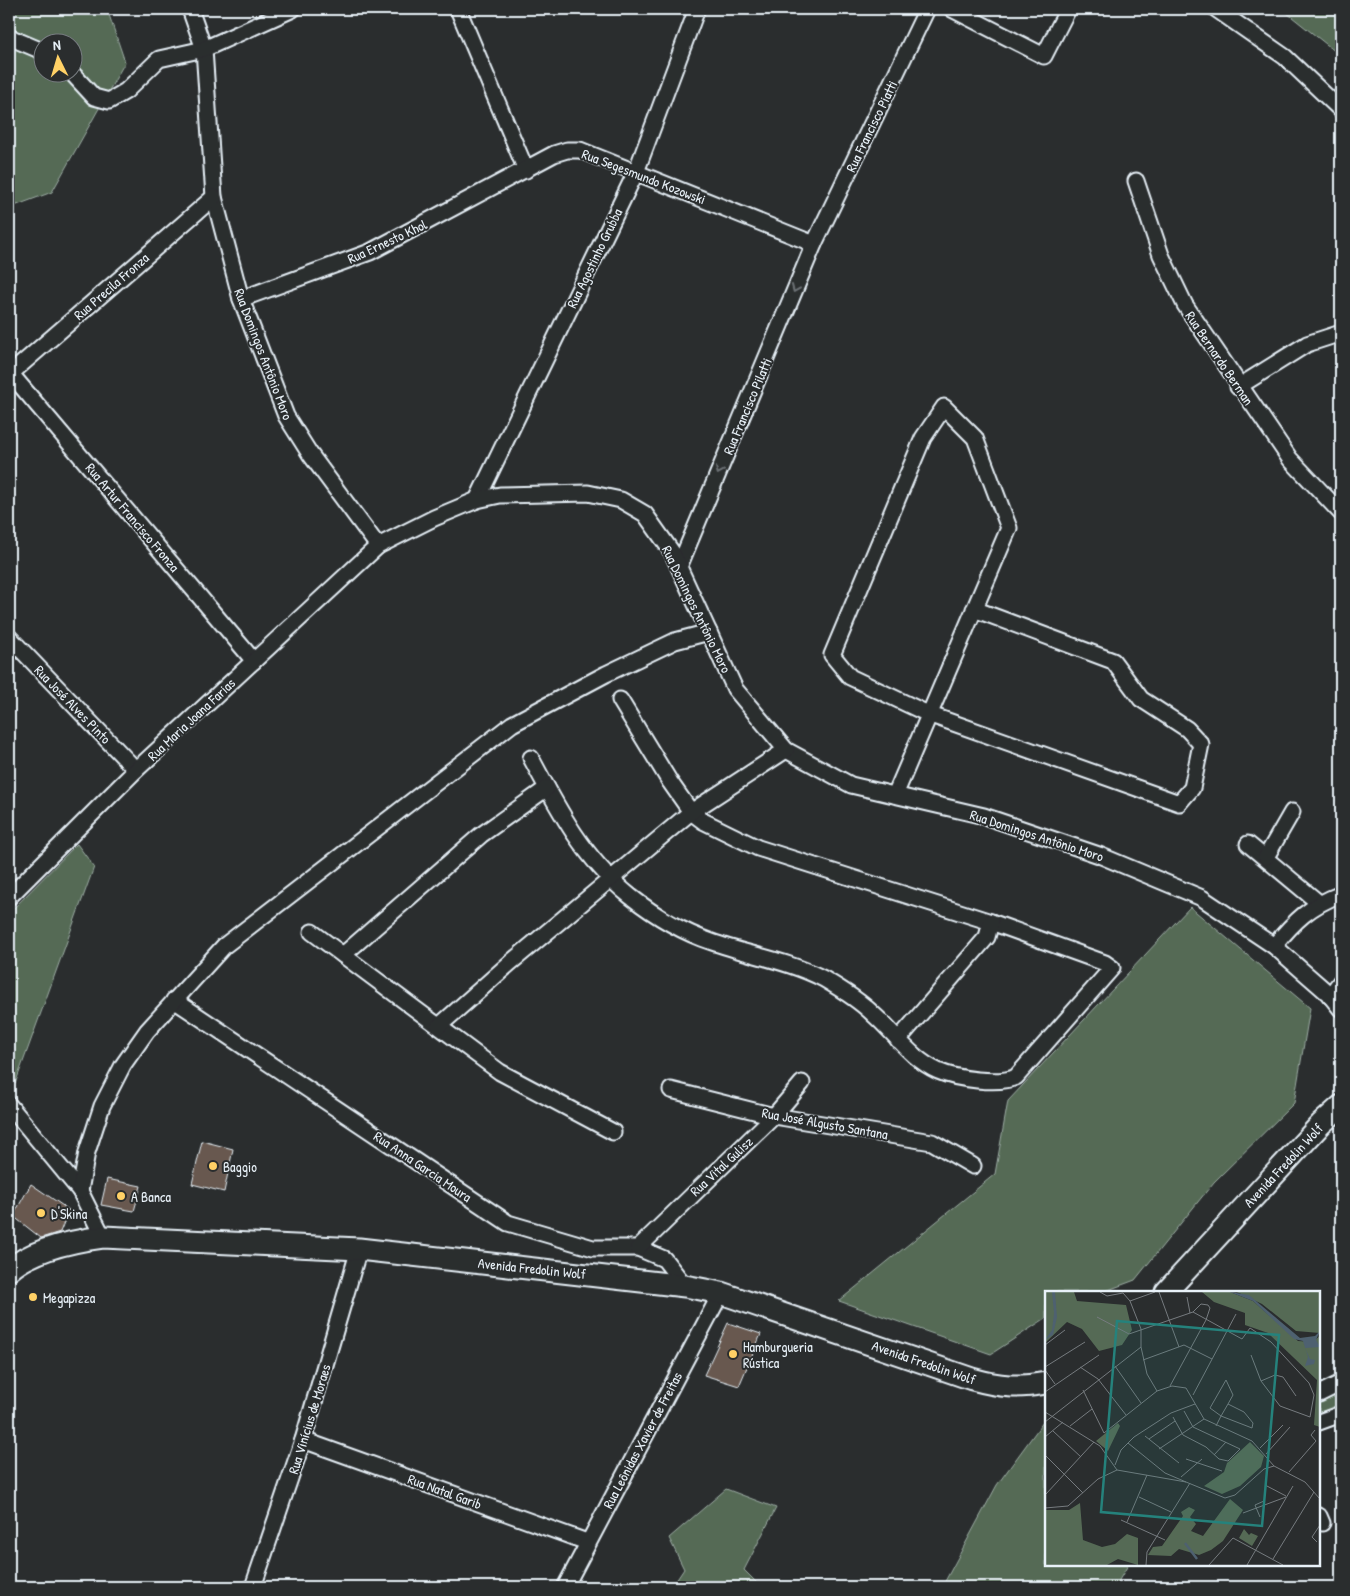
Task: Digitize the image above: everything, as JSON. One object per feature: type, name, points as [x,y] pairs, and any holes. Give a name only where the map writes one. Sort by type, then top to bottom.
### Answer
[{"type":"main road","name":"Avenida Fredolin Wolf","points":[[1167,1291],[1321,1124],[1341,1106]]},
{"type":"main road","name":"Avenida Fredolin Wolf","points":[[9,1270],[15,1264],[48,1250],[78,1240],[103,1237],[359,1249],[686,1286],[721,1293],[1000,1387],[1020,1388],[1045,1383]]},
{"type":"street","name":"Rua Domingos Antônio Moro","points":[[190,9],[204,49],[214,197],[241,299],[286,416],[310,454],[378,546],[434,518],[477,500],[500,495],[588,494],[621,500],[645,514],[672,552],[735,689],[786,750],[851,785],[984,816],[1099,854],[1202,898],[1274,946],[1330,996],[1341,1010]]},
{"type":"street","points":[[80,82],[94,97],[110,101],[126,91],[160,59],[204,49],[293,9]]},
{"type":"street","points":[[458,9],[526,170]]},
{"type":"street","name":"Rua Agostinho Grubba","points":[[477,500],[636,172],[698,9]]},
{"type":"street","name":"Rua Francisco Piatti","points":[[814,244],[927,9]]},
{"type":"street","points":[[952,9],[1044,56],[1068,9]]},
{"type":"street","points":[[1216,9],[1285,57],[1341,110]]},
{"type":"street","points":[[9,37],[32,47]]},
{"type":"street","name":"Rua Segesmundo Kozowski","points":[[526,170],[554,154],[567,150],[580,150],[814,244]]},
{"type":"street","name":"Rua Ernesto Khol","points":[[241,299],[370,252],[526,170]]},
{"type":"street","name":"Rua Bernardo Berman","points":[[1136,181],[1161,255],[1185,306],[1238,387],[1290,459],[1341,513]]},
{"type":"street","name":"Rua Precila Fronza","points":[[10,374],[214,197]]},
{"type":"street","name":"Rua Francisco Pilatti","points":[[679,567],[814,244]]},
{"type":"street","points":[[1238,387],[1307,344],[1341,333]]},
{"type":"street","name":"Rua Artur Francisco Fronza","points":[[10,374],[254,661]]},
{"type":"street","points":[[896,795],[928,714],[1008,528],[975,438],[944,407],[924,438],[832,655],[850,677],[928,714],[1179,803],[1192,788],[1201,744],[1186,729],[1141,699],[1113,661],[974,609]]},
{"type":"street","name":"Rua Maria Joana Farias","points":[[9,897],[136,770],[378,546]]},
{"type":"street","points":[[80,1191],[87,1152],[102,1106],[122,1065],[147,1031],[224,946],[512,724],[666,646],[709,632]]},
{"type":"street","name":"Rua José Alves Pinto","points":[[9,637],[136,770]]},
{"type":"street","points":[[531,758],[575,837],[612,880],[648,909],[710,942],[802,970],[823,979],[872,1013],[926,1065],[942,1072],[995,1082],[1006,1081],[1016,1077],[1112,968],[1105,963],[991,922],[758,848],[703,821],[691,812],[650,752],[620,700]]},
{"type":"street","points":[[439,1026],[510,963],[612,880],[691,812],[786,750]]},
{"type":"street","points":[[343,955],[481,836],[547,788]]},
{"type":"street","points":[[1266,857],[1292,812]]},
{"type":"street","points":[[1248,844],[1319,902]]},
{"type":"street","points":[[1274,946],[1291,925],[1319,902],[1341,894]]},
{"type":"street","points":[[898,1040],[987,938],[991,922]]},
{"type":"street","points":[[312,932],[500,1072],[613,1132]]},
{"type":"street","points":[[1330,996],[1341,981]]},
{"type":"street","name":"Rua Anna Garcia Moura","points":[[174,1000],[508,1223],[594,1248],[638,1248],[664,1259],[686,1286]]},
{"type":"street","name":"Rua Vital Gulisz","points":[[638,1248],[774,1116],[802,1083]]},
{"type":"street","name":"Rua José Algusto Santana","points":[[671,1090],[774,1116],[932,1142],[973,1166]]},
{"type":"street","points":[[9,1105],[80,1191],[103,1237]]},
{"type":"street","name":"Rua Vinícius de Moraes","points":[[253,1587],[303,1440],[359,1249]]},
{"type":"street","name":"Rua Leônidas Xavier de Freitas","points":[[565,1587],[587,1542],[721,1293]]},
{"type":"street","points":[[1320,1394],[1341,1383]]},
{"type":"street","points":[[1320,1422],[1341,1414]]},
{"type":"street","name":"Rua Natal Garib","points":[[303,1440],[587,1542]]},
{"type":"green space","points":[[9,9],[107,9],[125,62],[52,192],[9,208]]},
{"type":"green space","points":[[1282,9],[1341,9],[1341,56]]},
{"type":"green space","points":[[77,844],[94,867],[15,1084],[9,1076],[9,913]]},
{"type":"green space","points":[[1190,907],[1310,1008],[1294,1103],[1214,1182],[1135,1280],[1106,1291],[1045,1291],[1045,1319],[991,1354],[839,1301],[995,1174],[1008,1101]]},
{"type":"green space","points":[[1341,1393],[1341,1410],[1320,1419],[1320,1403]]},
{"type":"green space","points":[[1045,1419],[1045,1566],[1127,1566],[1115,1587],[942,1587],[997,1485]]},
{"type":"green space","points":[[726,1489],[776,1508],[744,1570],[761,1587],[672,1587],[684,1569],[669,1538]]},
{"type":"building","name":"Baggio","points":[[202,1141],[233,1149],[224,1192],[192,1184]]},
{"type":"building","name":"A Banca","points":[[107,1179],[141,1186],[134,1211],[101,1205]]},
{"type":"building","name":"D'Skina","points":[[31,1184],[69,1210],[60,1232],[41,1238],[13,1216]]},
{"type":"building","name":"Hamburgueria Rústica","points":[[728,1323],[761,1334],[739,1386],[704,1375]]},
{"type":"place","name":"Baggio","points":[[213,1166]]},
{"type":"place","name":"A Banca","points":[[121,1196]]},
{"type":"place","name":"D'Skina","points":[[41,1213]]},
{"type":"place","name":"Megapizza","points":[[33,1297]]},
{"type":"place","name":"Hamburgueria Rústica","points":[[733,1354]]}]
